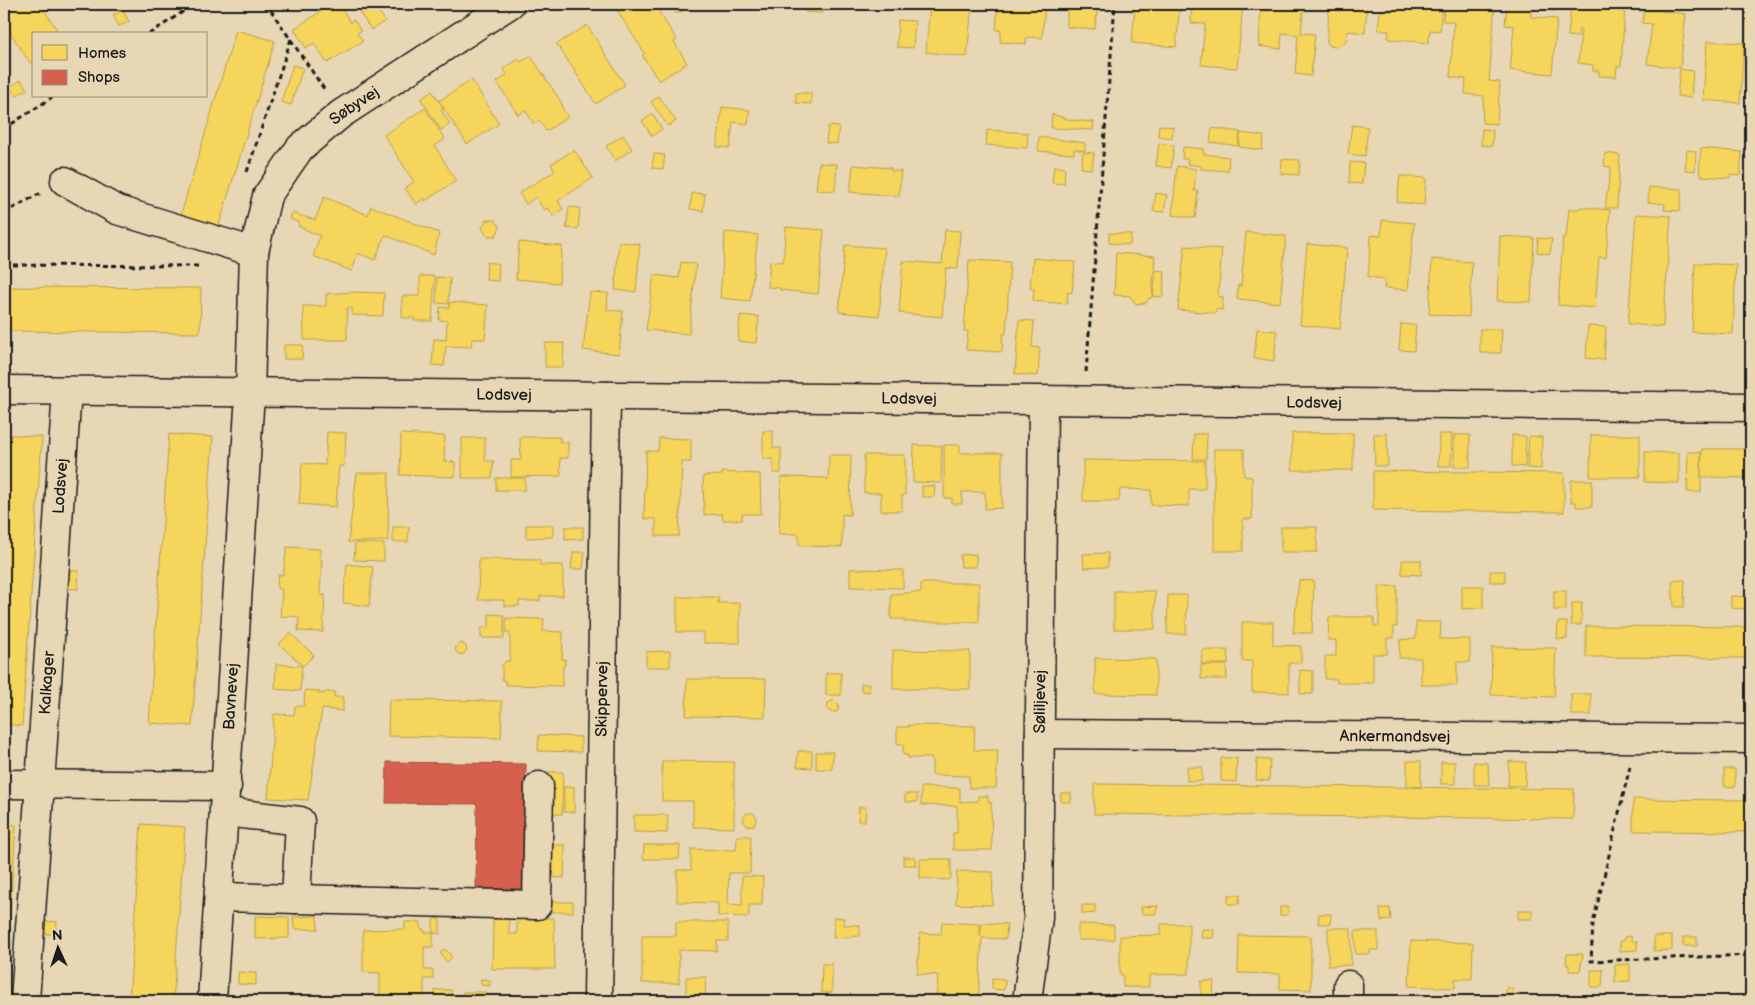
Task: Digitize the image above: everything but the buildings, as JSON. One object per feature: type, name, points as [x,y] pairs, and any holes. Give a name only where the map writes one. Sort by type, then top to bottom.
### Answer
[{"type":"street","name":"Søbyvej","points":[[250,393],[254,252],[267,196],[300,148],[341,114],[510,4]]},
{"type":"street","points":[[65,181],[117,210],[254,252]]},
{"type":"street","name":"Lodsvej","points":[[4,390],[1751,407]]},
{"type":"street","name":"Lodsvej","points":[[54,582],[67,391]]},
{"type":"street","name":"Bavnevej","points":[[212,1001],[250,393]]},
{"type":"street","name":"Skippervej","points":[[598,1001],[606,396]]},
{"type":"street","name":"Søliljevej","points":[[1026,1001],[1038,918],[1043,401]]},
{"type":"street","name":"Kalkager","points":[[26,988],[54,582]]},
{"type":"street","name":"Ankermandsvej","points":[[1040,734],[1751,739]]},
{"type":"street","points":[[4,784],[40,784],[226,799],[300,821],[296,899]]},
{"type":"street","points":[[219,897],[537,905],[539,786]]},
{"type":"path","points":[[152,32],[195,4]]},
{"type":"path","points":[[254,4],[270,8],[341,114]]},
{"type":"path","points":[[1084,401],[1116,4]]},
{"type":"path","points":[[244,181],[291,40]]},
{"type":"path","points":[[4,129],[51,98]]},
{"type":"path","points":[[4,213],[65,181]]},
{"type":"path","points":[[4,265],[210,266]]},
{"type":"path","points":[[1637,738],[1593,923],[1591,961],[1751,955]]}]
